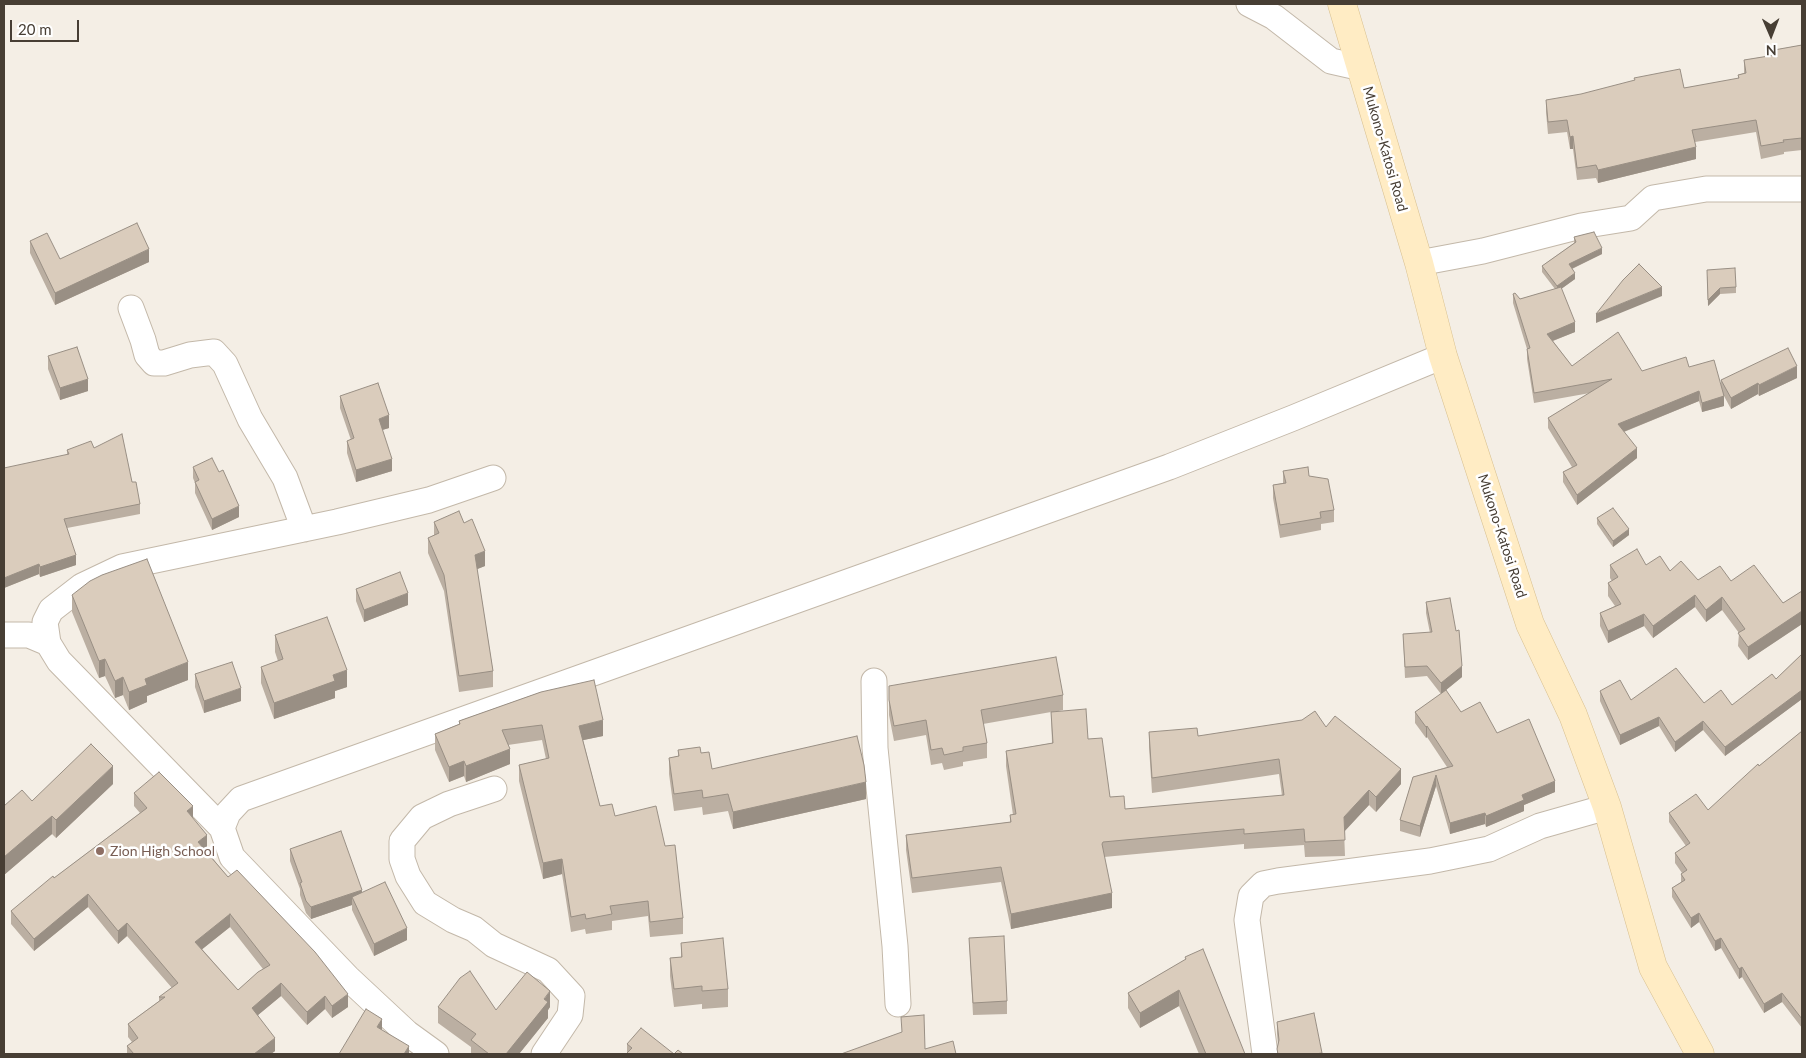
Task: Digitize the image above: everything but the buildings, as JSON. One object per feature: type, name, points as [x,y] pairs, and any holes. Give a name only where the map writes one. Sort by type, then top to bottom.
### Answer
[{"type":"main road","name":"Mukono-Katosi Road","points":[[1342,4],[1418,262],[1443,356],[1530,624],[1573,716],[1607,807],[1653,967],[1700,1054]]},
{"type":"street","points":[[1249,4],[1274,17],[1331,61],[1362,68]]},
{"type":"street","points":[[1418,262],[1483,251],[1581,226],[1631,218],[1653,198],[1706,189],[1802,189]]},
{"type":"street","points":[[131,308],[144,340],[147,355],[154,362],[164,363],[214,352],[225,364],[250,420],[285,478],[304,529]]},
{"type":"street","points":[[222,828],[228,813],[241,799],[1160,471],[1443,356]]},
{"type":"street","points":[[436,1054],[407,1033],[348,978],[232,857],[222,828],[58,661],[48,643],[45,622],[51,610],[82,586],[122,567],[304,529],[430,500],[494,478]]},
{"type":"street","points":[[4,635],[29,635],[48,643]]},
{"type":"street","points":[[874,681],[875,748],[895,946],[898,1004]]},
{"type":"street","points":[[494,789],[449,804],[422,817],[402,841],[402,859],[408,876],[425,903],[453,920],[474,929],[494,945],[548,970],[572,996],[570,1015],[544,1054]]},
{"type":"street","points":[[1265,1054],[1246,920],[1251,896],[1263,884],[1430,861],[1489,849],[1540,826],[1607,807]]},
{"type":"place","name":"Zion High School","points":[[100,851]]}]
